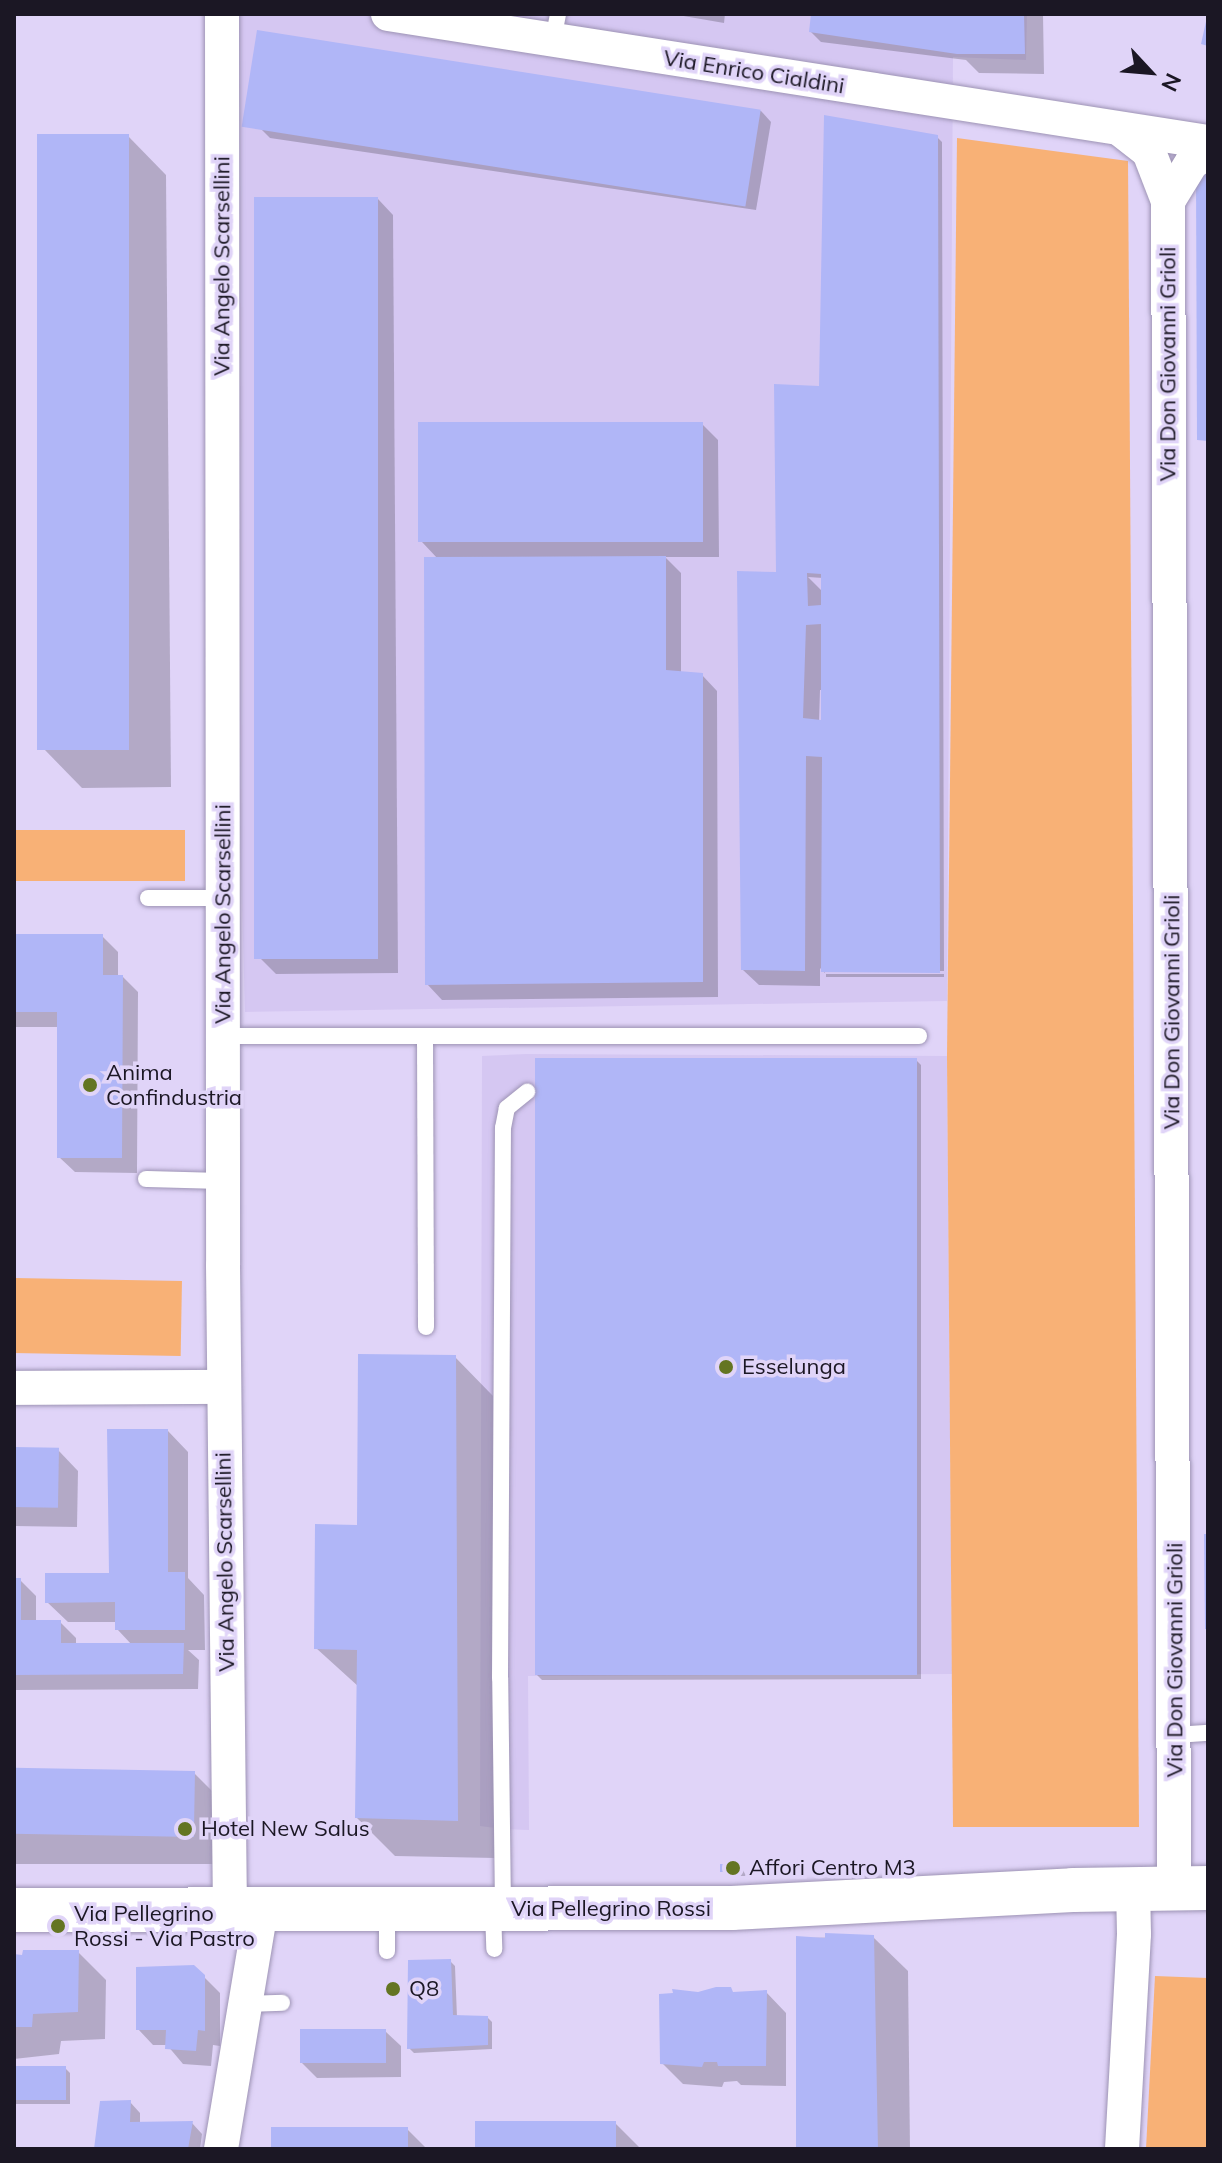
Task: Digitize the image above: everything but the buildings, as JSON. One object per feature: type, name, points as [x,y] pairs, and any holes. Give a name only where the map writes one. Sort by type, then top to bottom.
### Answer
[{"type":"main road","name":"Via Pellegrino Rossi","points":[[14,1910],[245,1910],[387,1930],[747,1908],[1171,1888]]},
{"type":"street","name":"Via Angelo Scarsellini","points":[[221,2149],[247,2004],[224,1387],[222,14]]},
{"type":"street","name":"Via Enrico Cialdini","points":[[388,14],[556,27],[1120,129],[1208,142]]},
{"type":"street","points":[[1120,129],[1149,152],[1168,201]]},
{"type":"street","points":[[1168,201],[1192,162],[1208,153]]},
{"type":"street","name":"Via Don Giovanni Grioli","points":[[1122,2149],[1134,1934],[1171,1888],[1192,1734],[1168,201]]},
{"type":"street","points":[[14,1388],[224,1387]]},
{"type":"lane","points":[[148,898],[223,898]]},
{"type":"lane","points":[[223,1036],[919,1036]]},
{"type":"lane","points":[[425,1036],[426,1327]]},
{"type":"lane","points":[[497,1922],[503,1128],[507,1108],[527,1092]]},
{"type":"lane","points":[[146,1179],[223,1181]]},
{"type":"lane","points":[[247,2004],[282,2003]]},
{"type":"shaded area","points":[[218,14],[1027,14],[1026,60],[953,57],[947,1001],[245,1012]]},
{"type":"shaded area","points":[[957,138],[1128,161],[1139,1827],[953,1827],[947,1056]]},
{"type":"shaded area","points":[[14,830],[185,830],[185,881],[14,881]]},
{"type":"shaded area","name":"Esselunga","points":[[482,1056],[947,1056],[952,1674],[528,1676],[529,1830],[480,1826]]},
{"type":"shaded area","points":[[14,1278],[182,1281],[181,1356],[14,1353]]},
{"type":"shaded area","points":[[1155,1976],[1208,1978],[1208,2149],[1146,2149]]},
{"type":"place","name":"Anima Confindustria","points":[[90,1085]]},
{"type":"place","name":"Esselunga","points":[[726,1367]]},
{"type":"place","name":"Hotel New Salus","points":[[185,1829]]},
{"type":"place","name":"Affori Centro M3","points":[[733,1868]]},
{"type":"place","name":"Via Pellegrino Rossi - Via Pastro","points":[[58,1926]]},
{"type":"place","name":"Q8","points":[[393,1989]]}]
